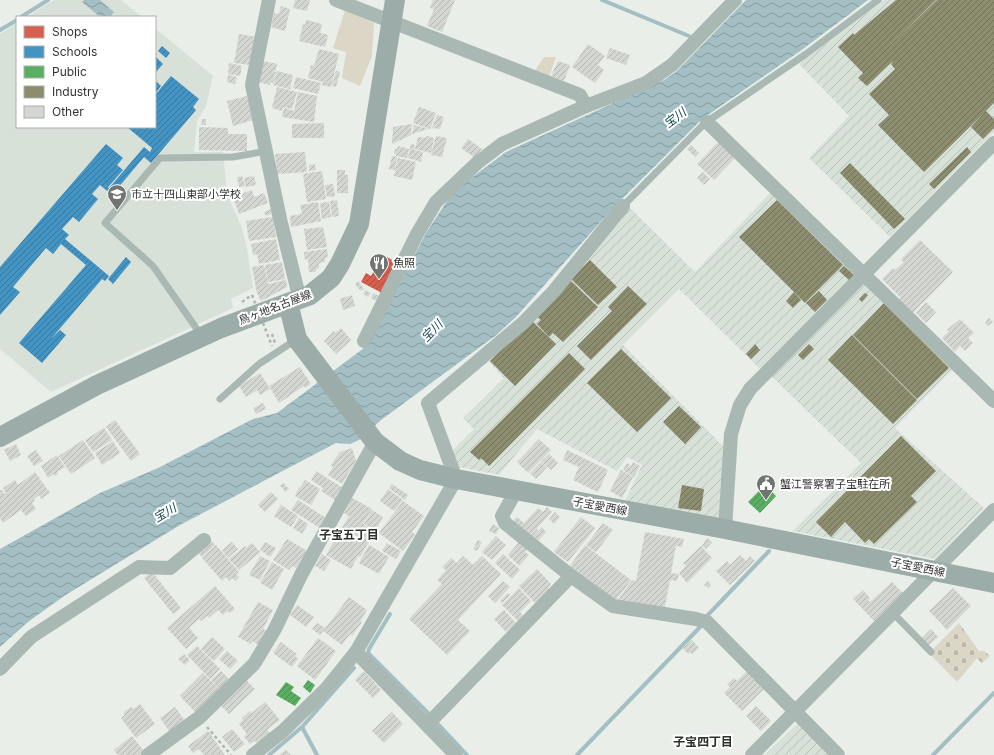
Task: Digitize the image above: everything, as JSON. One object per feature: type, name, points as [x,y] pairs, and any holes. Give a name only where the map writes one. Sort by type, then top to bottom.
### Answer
[{"type":"main road","name":"鳥ヶ地名古屋線","points":[[0,437],[96,385],[201,336],[294,302],[316,291],[331,278],[340,264],[359,224],[395,0]]},
{"type":"main road","name":"子宝愛西線","points":[[294,302],[298,339],[319,368],[374,440],[400,461],[420,470],[516,491],[725,529],[994,583]]},
{"type":"street","points":[[269,0],[252,85],[267,151],[294,302]]},
{"type":"street","points":[[336,0],[392,20],[580,95],[586,106]]},
{"type":"street","points":[[364,341],[418,234],[436,202],[477,163],[502,144],[586,106],[646,83],[672,65],[735,0]]},
{"type":"street","points":[[707,122],[994,401]]},
{"type":"street","points":[[725,529],[731,434],[740,404],[750,390],[994,143]]},
{"type":"street","points":[[253,755],[283,731],[327,688],[356,652],[456,479],[428,403],[523,323],[554,290],[622,206]]},
{"type":"street","points":[[148,755],[200,717],[254,664],[275,630],[301,575],[374,440]]},
{"type":"street","points":[[516,491],[502,516],[505,524],[571,576],[613,606],[707,622],[838,755]]},
{"type":"street","points":[[752,755],[994,510]]},
{"type":"street","points":[[0,669],[31,637],[139,567],[170,568],[204,540]]},
{"type":"street","points":[[428,725],[571,576]]},
{"type":"street","points":[[356,652],[456,755]]},
{"type":"street","points":[[442,740],[448,755]]},
{"type":"lane","points":[[622,206],[707,122],[806,54],[878,0]]},
{"type":"lane","points":[[201,336],[153,266],[105,223],[160,158],[233,157],[267,151]]},
{"type":"lane","points":[[220,399],[259,364],[298,339]]},
{"type":"lane","points":[[893,613],[931,652]]},
{"type":"path","points":[[252,295],[272,346]]},
{"type":"path","points":[[200,717],[230,755]]},
{"type":"shaded area","points":[[54,0],[121,0],[141,16],[29,16]]},
{"type":"shaded area","points":[[884,0],[994,0],[994,132],[890,237],[809,158],[849,116],[799,64]]},
{"type":"shaded area","name":"市立十四山東部小学校","points":[[16,24],[16,128],[156,128],[156,29],[213,76],[206,106],[197,121],[194,152],[223,152],[227,194],[242,228],[247,248],[253,288],[231,299],[233,308],[51,392],[0,349],[0,34]]},
{"type":"shaded area","points":[[772,191],[857,275],[762,371],[679,289],[623,345],[724,447],[719,521],[624,503],[642,465],[627,457],[617,471],[537,429],[499,475],[455,466],[450,453],[474,429],[463,418],[504,378],[489,362],[569,280],[629,207],[695,272]]},
{"type":"shaded area","points":[[863,285],[869,285],[954,368],[895,428],[984,508],[935,559],[793,531],[861,463],[770,375]]},
{"type":"shaded area","points":[[799,722],[832,755],[765,755]]},
{"type":"green space","points":[[345,10],[374,23],[372,56],[360,86],[342,78],[346,52],[333,48]]},
{"type":"green space","points":[[544,57],[556,57],[549,77],[534,72]]},
{"type":"green space","points":[[959,623],[979,651],[984,651],[990,656],[982,663],[977,658],[957,682],[929,653]]},
{"type":"water","points":[[84,0],[100,0],[114,12],[111,16],[99,16],[82,2]]},
{"type":"water","name":"宝川","points":[[746,0],[868,0],[803,49],[702,119],[612,209],[516,317],[495,336],[381,420],[359,440],[350,444],[336,443],[180,525],[64,596],[28,622],[0,647],[0,549],[100,493],[158,468],[253,419],[277,413],[368,345],[426,233],[449,198],[467,181],[506,152],[664,80],[676,72]]},
{"type":"building: Shops","points":[[383,255],[398,263],[382,293],[361,282],[366,273],[371,276]]},
{"type":"building: Schools","points":[[162,46],[170,53],[166,58],[158,51]]},
{"type":"building: Schools","points":[[156,57],[163,64],[156,72]]},
{"type":"building: Schools","points":[[171,76],[199,99],[193,107],[196,110],[151,163],[144,157],[112,195],[100,185],[92,194],[98,199],[79,222],[73,217],[62,229],[69,235],[65,239],[109,276],[105,281],[102,279],[51,339],[60,330],[66,335],[42,363],[19,343],[86,265],[61,244],[53,254],[46,248],[13,287],[20,292],[0,315],[0,267],[106,144],[123,158],[117,165],[123,170],[108,187],[102,183],[109,188],[144,147],[150,152],[152,148],[128,128],[156,128],[156,94]]},
{"type":"building: Schools","points":[[157,82],[161,86],[156,93]]},
{"type":"building: Schools","points":[[126,257],[131,262],[113,284],[108,279]]},
{"type":"building: Public","points":[[765,485],[776,496],[760,513],[748,502]]},
{"type":"building: Public","points":[[308,680],[315,685],[310,693],[303,687]]},
{"type":"building: Public","points":[[286,682],[294,687],[291,691],[301,698],[295,706],[276,695]]},
{"type":"building: Industry","points":[[896,0],[936,0],[884,51],[937,0],[994,0],[994,103],[986,111],[994,119],[994,128],[983,139],[971,127],[984,113],[924,172],[878,125],[889,115],[869,94],[895,69],[891,64],[894,60],[867,86],[858,78],[863,73],[838,47],[853,33],[854,35]]},
{"type":"building: Industry","points":[[967,147],[971,152],[934,189],[929,184]]},
{"type":"building: Industry","points":[[850,163],[905,219],[894,229],[840,173]]},
{"type":"building: Industry","points":[[777,200],[843,265],[805,303],[739,237]]},
{"type":"building: Industry","points":[[590,260],[617,287],[598,305],[571,279]]},
{"type":"building: Industry","points":[[844,266],[855,276],[850,281],[839,271]]},
{"type":"building: Industry","points":[[571,281],[598,307],[563,342],[553,333],[549,337],[537,324],[541,320],[536,316]]},
{"type":"building: Industry","points":[[628,286],[647,304],[591,360],[577,346],[612,311],[608,307]]},
{"type":"building: Industry","points":[[819,291],[827,300],[815,312],[806,303]]},
{"type":"building: Industry","points":[[794,292],[801,300],[793,308],[786,301]]},
{"type":"building: Industry","points":[[865,293],[868,295],[862,302],[859,299]]},
{"type":"building: Industry","points":[[884,303],[949,368],[917,399],[853,335]]},
{"type":"building: Industry","points":[[531,320],[556,344],[515,386],[490,361]]},
{"type":"building: Industry","points":[[852,335],[917,400],[893,424],[828,360]]},
{"type":"building: Industry","points":[[755,344],[760,350],[751,359],[746,354]]},
{"type":"building: Industry","points":[[809,344],[814,349],[803,360],[798,355]]},
{"type":"building: Industry","points":[[621,349],[671,398],[637,432],[587,383]]},
{"type":"building: Industry","points":[[569,353],[585,369],[489,466],[481,458],[479,460],[470,452]]},
{"type":"building: Industry","points":[[679,406],[701,427],[685,444],[663,422]]},
{"type":"building: Industry","points":[[901,436],[936,471],[911,496],[917,502],[874,544],[869,539],[865,543],[845,522],[831,537],[816,522]]},
{"type":"building: Industry","points":[[682,485],[704,489],[701,511],[678,508]]},
{"type":"building: Other","points":[[295,0],[310,0],[307,11],[293,8]]},
{"type":"building: Other","points":[[433,0],[455,0],[442,32],[427,26],[434,9],[430,8]]},
{"type":"building: Other","points":[[281,6],[290,9],[285,31],[271,27],[274,13],[279,14]]},
{"type":"building: Other","points":[[306,20],[322,24],[320,33],[328,35],[325,47],[299,41],[303,24],[305,25]]},
{"type":"building: Other","points":[[239,34],[256,37],[251,65],[234,63]]},
{"type":"building: Other","points":[[588,44],[605,56],[598,65],[604,70],[595,83],[572,67]]},
{"type":"building: Other","points":[[610,48],[630,55],[626,65],[606,58]]},
{"type":"building: Other","points":[[319,49],[339,54],[331,87],[322,85],[323,82],[308,78],[311,65],[314,66]]},
{"type":"building: Other","points":[[263,61],[277,64],[276,70],[273,71],[276,72],[273,83],[270,82],[270,85],[258,82]]},
{"type":"building: Other","points":[[558,61],[570,65],[564,81],[551,76]]},
{"type":"building: Other","points":[[229,63],[242,66],[240,76],[228,74]]},
{"type":"building: Other","points":[[277,71],[293,75],[290,89],[273,85]]},
{"type":"building: Other","points":[[336,71],[340,72],[336,87],[332,86]]},
{"type":"building: Other","points":[[228,75],[237,77],[235,84],[227,82]]},
{"type":"building: Other","points":[[296,77],[321,83],[318,94],[293,88]]},
{"type":"building: Other","points":[[277,87],[297,92],[292,109],[283,107],[282,111],[272,108]]},
{"type":"building: Other","points":[[298,92],[317,96],[314,122],[282,117],[284,108],[294,111]]},
{"type":"building: Other","points":[[247,96],[253,120],[233,126],[227,101]]},
{"type":"building: Other","points":[[419,107],[436,113],[430,129],[413,123]]},
{"type":"building: Other","points":[[437,115],[444,117],[440,129],[432,128]]},
{"type":"building: Other","points":[[202,119],[206,119],[206,125],[201,125]]},
{"type":"building: Other","points":[[324,123],[324,138],[292,138],[292,124]]},
{"type":"building: Other","points":[[412,124],[411,135],[392,144],[393,127]]},
{"type":"building: Other","points":[[414,125],[428,129],[412,134]]},
{"type":"building: Other","points":[[199,127],[228,128],[228,134],[247,134],[247,151],[199,150]]},
{"type":"building: Other","points":[[427,136],[434,138],[431,153],[415,149],[418,137],[426,138]]},
{"type":"building: Other","points":[[436,136],[447,138],[442,157],[431,155]]},
{"type":"building: Other","points":[[468,139],[482,149],[475,158],[461,148]]},
{"type":"building: Other","points":[[719,141],[735,158],[714,180],[697,164]]},
{"type":"building: Other","points":[[411,144],[415,145],[414,150],[423,152],[421,162],[408,158]]},
{"type":"building: Other","points":[[691,145],[699,153],[695,157],[687,149]]},
{"type":"building: Other","points":[[398,146],[409,149],[407,158],[396,156],[396,154],[394,154],[395,149],[397,149]]},
{"type":"building: Other","points":[[305,152],[307,172],[277,174],[275,154]]},
{"type":"building: Other","points":[[392,156],[397,157],[395,170],[389,169]]},
{"type":"building: Other","points":[[398,158],[416,162],[412,180],[394,176]]},
{"type":"building: Other","points":[[315,164],[316,170],[309,171],[309,165]]},
{"type":"building: Other","points":[[337,170],[345,170],[345,175],[348,175],[348,193],[337,193]]},
{"type":"building: Other","points":[[322,171],[326,199],[307,202],[303,174]]},
{"type":"building: Other","points":[[703,172],[710,179],[704,185],[697,178]]},
{"type":"building: Other","points":[[242,176],[245,186],[239,187],[237,177]]},
{"type":"building: Other","points":[[254,176],[256,185],[246,187],[244,178]]},
{"type":"building: Other","points":[[333,184],[335,196],[327,197],[325,185]]},
{"type":"building: Other","points":[[252,190],[254,197],[264,193],[268,203],[239,214],[233,197]]},
{"type":"building: Other","points":[[337,200],[339,216],[332,217],[330,201]]},
{"type":"building: Other","points":[[318,202],[321,221],[291,227],[290,216],[302,214],[300,205]]},
{"type":"building: Other","points":[[329,202],[331,217],[322,219],[320,203]]},
{"type":"building: Other","points":[[274,208],[275,213],[266,216],[264,212]]},
{"type":"building: Other","points":[[273,217],[276,237],[249,241],[246,221]]},
{"type":"building: Other","points":[[323,227],[327,247],[307,250],[304,229]]},
{"type":"building: Other","points":[[276,239],[280,260],[259,264],[257,254],[253,255],[251,244]]},
{"type":"building: Other","points":[[920,240],[953,272],[913,313],[899,299],[901,298],[882,279],[893,268],[895,270],[904,262],[901,259]]},
{"type":"building: Other","points":[[327,249],[328,257],[325,258],[325,262],[319,263],[319,268],[316,269],[316,272],[309,272],[308,259],[305,260],[304,252]]},
{"type":"building: Other","points":[[282,262],[285,279],[268,282],[265,265]]},
{"type":"building: Other","points":[[264,265],[268,284],[286,280],[287,287],[261,301],[257,293],[252,267]]},
{"type":"building: Other","points":[[358,281],[364,289],[361,291],[355,284]]},
{"type":"building: Other","points":[[365,290],[371,293],[368,297],[363,294]]},
{"type":"building: Other","points":[[373,293],[379,296],[376,301],[371,298]]},
{"type":"building: Other","points":[[352,295],[355,306],[343,310],[340,299]]},
{"type":"building: Other","points":[[926,302],[936,312],[926,323],[916,313]]},
{"type":"building: Other","points":[[989,318],[993,322],[988,326],[985,323]]},
{"type":"building: Other","points":[[960,319],[974,333],[968,338],[973,343],[965,351],[960,346],[955,352],[942,338],[949,331],[947,330]]},
{"type":"building: Other","points":[[341,328],[351,340],[336,354],[324,341],[334,331],[335,333]]},
{"type":"building: Other","points":[[300,367],[311,384],[305,388],[304,386],[279,403],[269,386]]},
{"type":"building: Other","points":[[260,373],[270,389],[260,395],[257,390],[246,397],[239,386]]},
{"type":"building: Other","points":[[263,403],[266,409],[256,414],[253,408]]},
{"type":"building: Other","points":[[115,420],[140,454],[131,461],[106,427]]},
{"type":"building: Other","points":[[104,428],[112,440],[93,452],[85,440]]},
{"type":"building: Other","points":[[539,439],[551,450],[528,473],[517,462]]},
{"type":"building: Other","points":[[83,440],[95,458],[71,474],[59,456]]},
{"type":"building: Other","points":[[113,441],[120,453],[102,465],[95,453]]},
{"type":"building: Other","points":[[16,444],[21,455],[10,461],[4,450]]},
{"type":"building: Other","points":[[352,448],[356,461],[342,484],[328,475],[333,467],[331,465],[340,452]]},
{"type":"building: Other","points":[[36,450],[43,461],[34,466],[27,456]]},
{"type":"building: Other","points":[[567,450],[608,470],[598,492],[573,480],[579,467],[563,460]]},
{"type":"building: Other","points":[[549,454],[558,463],[551,470],[541,461]]},
{"type":"building: Other","points":[[57,455],[65,467],[57,472],[58,474],[55,476],[54,474],[48,478],[41,466]]},
{"type":"building: Other","points":[[541,462],[547,467],[536,479],[530,473]]},
{"type":"building: Other","points":[[633,462],[640,466],[634,477],[623,470],[627,463],[630,465],[629,469]]},
{"type":"building: Other","points":[[621,470],[633,477],[622,498],[610,491]]},
{"type":"building: Other","points":[[316,471],[343,488],[335,500],[321,491],[323,488],[311,480]]},
{"type":"building: Other","points":[[35,472],[50,493],[41,499],[39,495],[34,499],[35,500],[32,503],[36,509],[26,516],[21,510],[3,523],[0,518],[0,491],[2,490],[4,494],[6,493],[3,488],[15,480],[18,485]]},
{"type":"building: Other","points":[[305,480],[320,489],[311,505],[295,496],[299,487],[300,488]]},
{"type":"building: Other","points":[[283,483],[289,489],[286,492],[280,486]]},
{"type":"building: Other","points":[[392,484],[408,495],[405,500],[389,488]]},
{"type":"building: Other","points":[[388,489],[403,500],[394,511],[380,501]]},
{"type":"building: Other","points":[[271,492],[278,499],[265,512],[258,505]]},
{"type":"building: Other","points":[[352,498],[372,509],[363,524],[344,513]]},
{"type":"building: Other","points":[[298,500],[326,518],[320,528],[291,510]]},
{"type":"building: Other","points":[[403,501],[424,516],[412,532],[415,535],[403,551],[379,533]]},
{"type":"building: Other","points":[[281,505],[298,516],[291,527],[274,516]]},
{"type":"building: Other","points":[[547,507],[552,512],[537,528],[538,530],[531,538],[513,521],[517,517],[524,523],[538,508],[543,512]]},
{"type":"building: Other","points":[[372,510],[383,517],[376,530],[364,524]]},
{"type":"building: Other","points":[[555,512],[560,517],[554,524],[549,519]]},
{"type":"building: Other","points":[[349,516],[375,531],[360,557],[358,556],[351,569],[326,555]]},
{"type":"building: Other","points":[[581,517],[595,528],[568,562],[554,552]]},
{"type":"building: Other","points":[[299,518],[308,524],[302,534],[293,528]]},
{"type":"building: Other","points":[[603,523],[613,530],[596,552],[586,545]]},
{"type":"building: Other","points":[[493,524],[499,528],[496,534],[489,531]]},
{"type":"building: Other","points":[[542,527],[546,532],[537,542],[532,537]]},
{"type":"building: Other","points":[[645,532],[684,539],[682,547],[676,546],[671,573],[679,574],[677,581],[670,580],[664,611],[616,603],[632,580],[636,581]]},
{"type":"building: Other","points":[[496,536],[506,545],[492,560],[482,552]]},
{"type":"building: Other","points":[[707,538],[712,542],[706,549],[702,546]]},
{"type":"building: Other","points":[[210,539],[215,545],[202,557],[196,551]]},
{"type":"building: Other","points":[[287,539],[307,551],[296,568],[292,566],[289,570],[273,560]]},
{"type":"building: Other","points":[[478,540],[482,542],[477,551],[473,549]]},
{"type":"building: Other","points":[[232,542],[238,549],[228,558],[222,550]]},
{"type":"building: Other","points":[[265,542],[276,548],[270,557],[260,550]]},
{"type":"building: Other","points":[[519,542],[528,550],[525,552],[529,555],[519,566],[508,555]]},
{"type":"building: Other","points":[[252,543],[260,552],[239,570],[229,559],[245,546],[246,548]]},
{"type":"building: Other","points":[[387,543],[401,551],[396,559],[382,551]]},
{"type":"building: Other","points":[[216,545],[239,572],[236,574],[239,577],[235,581],[232,578],[229,581],[226,577],[222,581],[202,558]]},
{"type":"building: Other","points":[[369,545],[389,557],[379,574],[359,563]]},
{"type":"building: Other","points":[[585,545],[631,580],[615,602],[569,567]]},
{"type":"building: Other","points":[[701,546],[712,558],[687,583],[679,573],[686,566],[683,563]]},
{"type":"building: Other","points":[[322,554],[331,560],[324,571],[315,566]]},
{"type":"building: Other","points":[[503,554],[520,570],[512,579],[495,563]]},
{"type":"building: Other","points":[[740,555],[746,561],[750,556],[755,561],[730,585],[716,571],[727,561],[730,565]]},
{"type":"building: Other","points":[[260,556],[270,561],[260,580],[249,575]]},
{"type":"building: Other","points":[[463,556],[473,565],[482,556],[501,574],[458,620],[470,631],[447,655],[409,619],[442,584],[437,580],[446,570],[442,567],[451,558],[457,563]]},
{"type":"building: Other","points":[[272,562],[284,569],[272,590],[260,583]]},
{"type":"building: Other","points":[[537,569],[551,584],[548,588],[551,591],[537,605],[519,586]]},
{"type":"building: Other","points":[[152,572],[181,608],[173,614],[144,578]]},
{"type":"building: Other","points":[[503,581],[510,587],[495,603],[488,596]]},
{"type":"building: Other","points":[[708,581],[711,585],[708,588],[704,585]]},
{"type":"building: Other","points":[[892,582],[903,593],[874,621],[853,599],[863,590],[870,598],[868,600],[870,602]]},
{"type":"building: Other","points":[[215,586],[235,609],[230,613],[228,611],[223,615],[218,610],[209,618],[207,616],[201,621],[199,619],[189,628],[198,638],[186,649],[167,628]]},
{"type":"building: Other","points":[[519,588],[531,601],[520,612],[526,619],[521,624],[502,605]]},
{"type":"building: Other","points":[[953,588],[971,606],[947,630],[929,611]]},
{"type":"building: Other","points":[[508,593],[510,595],[502,603],[500,601]]},
{"type":"building: Other","points":[[349,597],[367,610],[360,621],[362,622],[352,636],[350,634],[342,645],[323,631]]},
{"type":"building: Other","points":[[258,602],[273,610],[263,629],[267,631],[259,645],[252,641],[251,644],[238,637]]},
{"type":"building: Other","points":[[297,605],[314,617],[306,627],[290,615]]},
{"type":"building: Other","points":[[504,610],[516,623],[506,632],[494,619]]},
{"type":"building: Other","points":[[317,623],[325,628],[320,635],[312,629]]},
{"type":"building: Other","points":[[931,629],[938,637],[929,645],[922,638]]},
{"type":"building: Other","points":[[212,637],[225,649],[214,661],[201,649]]},
{"type":"building: Other","points":[[318,638],[336,651],[315,680],[297,666]]},
{"type":"building: Other","points":[[692,640],[699,648],[692,654],[690,652],[688,654],[683,648]]},
{"type":"building: Other","points":[[281,642],[297,654],[295,656],[298,659],[292,667],[273,653]]},
{"type":"building: Other","points":[[197,646],[220,669],[210,679],[187,655]]},
{"type":"building: Other","points":[[227,651],[238,661],[230,669],[219,659]]},
{"type":"building: Other","points":[[184,654],[190,660],[185,665],[178,659]]},
{"type":"building: Other","points":[[221,671],[230,680],[220,690],[211,680]]},
{"type":"building: Other","points":[[364,671],[381,690],[373,698],[355,680]]},
{"type":"building: Other","points":[[747,671],[764,689],[742,711],[724,693],[730,687],[727,684],[734,678],[737,681]]},
{"type":"building: Other","points":[[203,673],[220,690],[196,713],[180,696]]},
{"type":"building: Other","points":[[246,680],[255,689],[229,714],[220,705]]},
{"type":"building: Other","points":[[265,702],[280,720],[267,730],[270,733],[257,743],[255,741],[250,744],[244,737],[247,734],[239,724],[243,720],[242,718],[250,711],[252,713]]},
{"type":"building: Other","points":[[140,704],[155,724],[136,738],[121,718],[125,715],[123,713],[131,707],[133,709]]},
{"type":"building: Other","points":[[756,706],[771,721],[761,731],[746,716]]},
{"type":"building: Other","points":[[175,707],[185,721],[170,732],[160,718]]},
{"type":"building: Other","points":[[392,712],[403,724],[384,743],[372,731]]},
{"type":"building: Other","points":[[232,729],[245,744],[234,752],[222,737]]},
{"type":"building: Other","points":[[208,731],[225,755],[204,755],[199,749],[193,753],[188,746]]},
{"type":"building: Other","points":[[132,736],[144,751],[139,755],[118,755],[114,750]]},
{"type":"building: Other","points":[[286,750],[291,755],[279,755]]},
{"type":"waterway","points":[[23,16],[48,0]]},
{"type":"waterway","points":[[602,0],[689,36]]},
{"type":"waterway","points":[[0,30],[16,21]]},
{"type":"waterway","points":[[706,617],[769,551]]},
{"type":"waterway","points":[[390,614],[368,653],[431,716]]},
{"type":"waterway","points":[[577,755],[701,626]]},
{"type":"waterway","points":[[269,755],[302,727],[354,668]]},
{"type":"waterway","points":[[933,755],[994,693]]},
{"type":"waterway","points":[[438,724],[467,755]]},
{"type":"waterway","points":[[302,727],[317,755]]},
{"type":"place","name":"市立十四山東部小学校","points":[[117,211]]},
{"type":"place","name":"魚照","points":[[379,280]]},
{"type":"place","name":"蟹江警察署子宝駐在所","points":[[766,501]]},
{"type":"district","name":"子宝五丁目","points":[[349,535]]},
{"type":"district","name":"子宝四丁目","points":[[703,742]]}]
